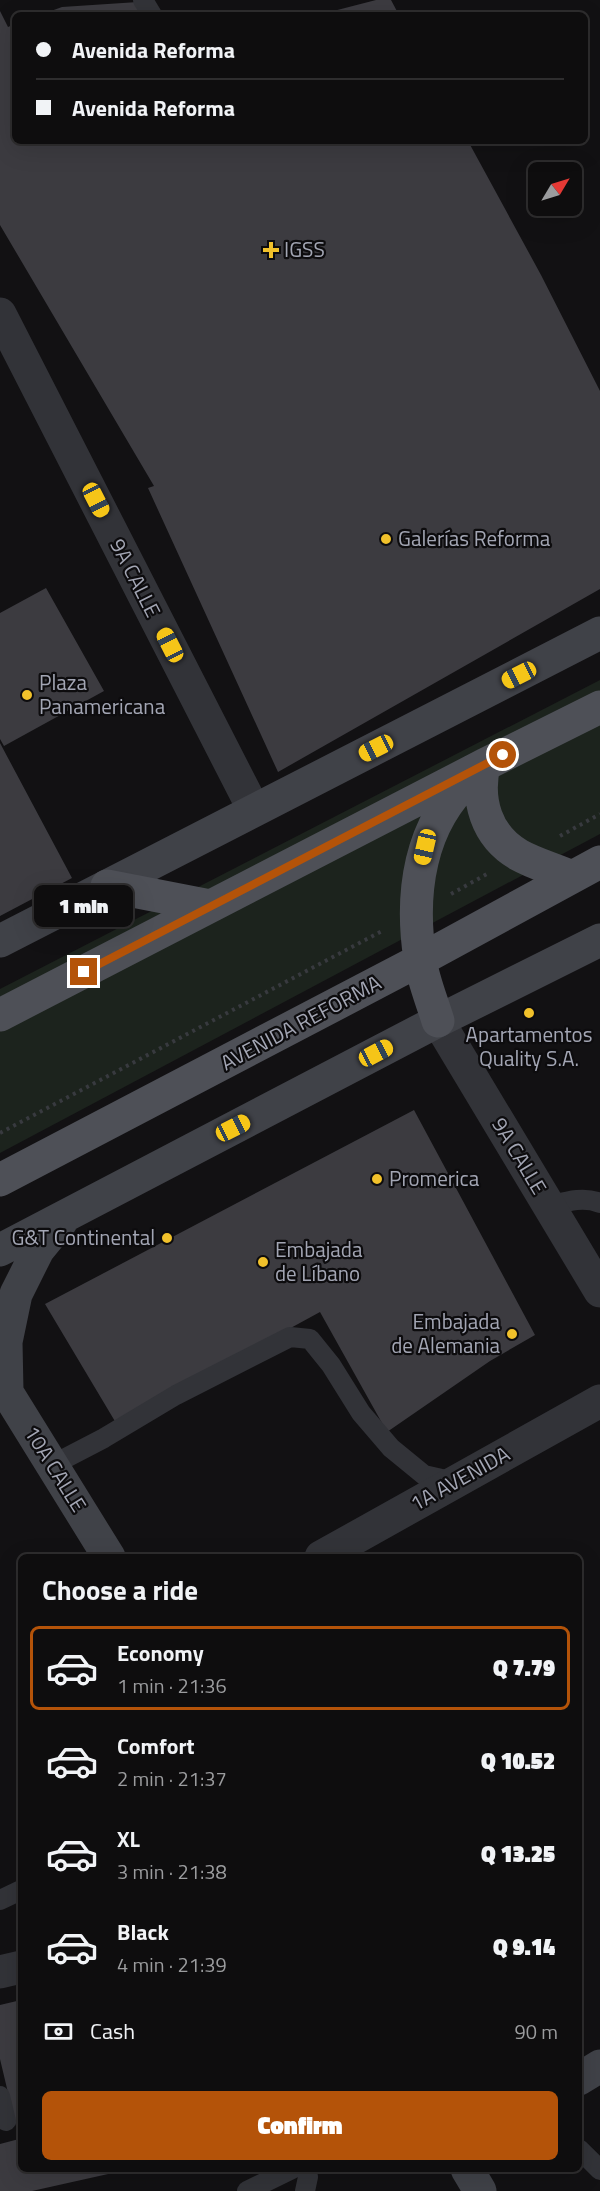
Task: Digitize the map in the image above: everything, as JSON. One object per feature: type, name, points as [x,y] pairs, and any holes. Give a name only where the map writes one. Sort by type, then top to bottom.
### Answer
[{"type":"main road","points":[[0,1015],[600,707]]},
{"type":"main road","points":[[484,765],[481,795],[489,825],[508,848],[521,856],[572,877]]},
{"type":"main road","points":[[438,1021],[420,960],[415,913],[417,880],[425,847],[439,816],[458,788],[484,765]]},
{"type":"main road","name":"AVENIDA REFORMA","points":[[0,1180],[420,960],[600,861]]},
{"type":"main road","points":[[107,886],[210,906]]},
{"type":"street","name":"9A CALLE","points":[[4,330],[255,810]]},
{"type":"street","points":[[0,941],[600,633]]},
{"type":"street","points":[[0,1250],[438,1021],[600,940]]},
{"type":"street","name":"9A CALLE","points":[[438,1021],[600,1291]]},
{"type":"street","points":[[3,1386],[6,1342],[16,1294],[38,1250],[69,1213]]},
{"type":"street","name":"10A CALLE","points":[[3,1386],[107,1554]]},
{"type":"street","name":"1A AVENIDA","points":[[326,1554],[600,1401]]},
{"type":"street","points":[[0,1972],[18,1968]]},
{"type":"street","points":[[582,2077],[600,2066]]},
{"type":"street","points":[[469,2172],[480,2191]]},
{"type":"lane","points":[[549,1206],[572,1200],[592,1200],[600,1203]]},
{"type":"lane","points":[[52,1465],[105,1438],[176,1395],[290,1337],[310,1339],[331,1365],[361,1413],[391,1448],[424,1475],[455,1482]]},
{"type":"lane","points":[[0,1900],[18,1891]]},
{"type":"lane","points":[[0,2096],[6,2121]]},
{"type":"lane","points":[[582,2152],[600,2170]]},
{"type":"lane","points":[[248,2191],[286,2172]]},
{"type":"lane","points":[[305,2191],[307,2172]]},
{"type":"path","points":[[0,1133],[600,814]]},
{"type":"shaded area","points":[[600,680],[600,834],[0,1153],[0,989]]},
{"type":"building","points":[[376,0],[391,0],[397,12],[330,12]]},
{"type":"building","points":[[138,2],[144,12],[48,12],[62,7]]},
{"type":"building","points":[[0,11],[8,27],[12,25],[12,144],[470,144],[541,275],[600,391],[600,589],[278,772],[148,488],[154,486],[0,225]]},
{"type":"building","points":[[46,588],[104,691],[4,746],[0,739],[0,613]]},
{"type":"building","points":[[0,743],[72,878],[0,916]]},
{"type":"building","points":[[414,1110],[535,1335],[490,1361],[387,1432],[320,1312],[116,1423],[45,1304]]},
{"type":"building","points":[[18,2001],[18,2135],[0,2059],[0,2005]]},
{"type":"building","points":[[18,2139],[18,2172],[117,2172],[32,2191],[0,2191],[0,2144]]},
{"type":"place","name":"IGSS","points":[[271,250]]},
{"type":"place","name":"Galerías Reforma","points":[[386,539]]},
{"type":"place","name":"Plaza Panamericana","points":[[27,695]]},
{"type":"place","name":"Apartamentos Quality S.A.","points":[[529,1013]]},
{"type":"place","name":"Promerica","points":[[377,1179]]},
{"type":"place","name":"G&T Continental","points":[[167,1238]]},
{"type":"place","name":"Embajada de Líbano","points":[[263,1262]]},
{"type":"place","name":"Embajada de Alemania","points":[[512,1334]]},
{"type":"route","points":[[84,972],[503,755]]}]
